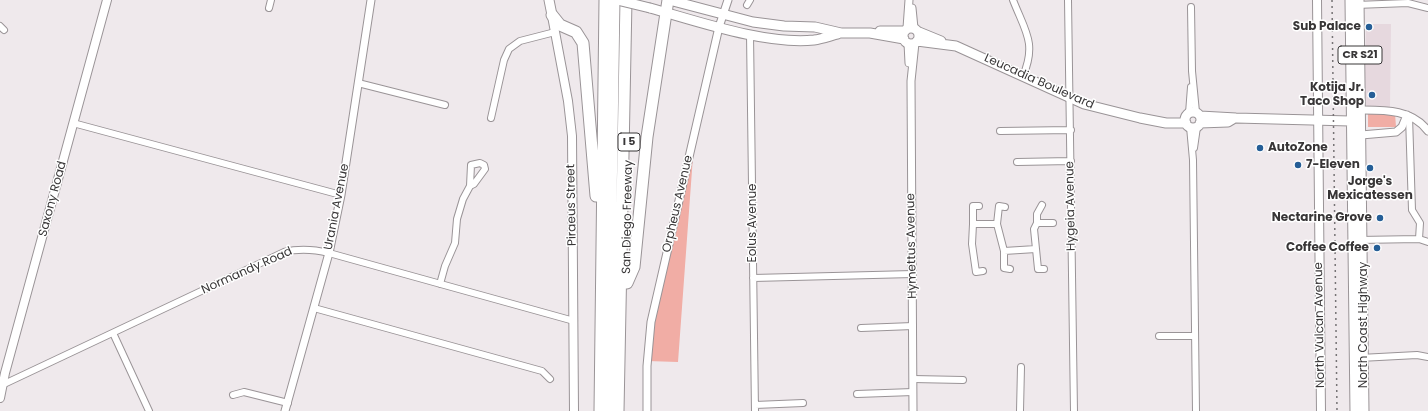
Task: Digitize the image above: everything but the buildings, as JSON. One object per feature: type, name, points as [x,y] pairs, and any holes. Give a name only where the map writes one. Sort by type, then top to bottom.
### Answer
[{"type":"highway","name":"I 5","points":[[600,411],[605,0]]},
{"type":"highway","points":[[608,411],[614,0]]},
{"type":"highway","points":[[618,411],[626,0]]},
{"type":"highway","name":"San Diego Freeway","points":[[625,411],[631,0]]},
{"type":"highway","points":[[627,283],[634,267],[647,137],[669,0]]},
{"type":"highway","points":[[552,15],[560,25],[576,32],[583,43],[601,264]]},
{"type":"highway","points":[[555,32],[576,32]]},
{"type":"main road","name":"Saxony Road","points":[[0,398],[2,385],[107,0]]},
{"type":"main road","name":"Piraeus Street","points":[[549,0],[568,101],[572,136],[574,411]]},
{"type":"main road","name":"Leucadia Boulevard","points":[[618,0],[719,27],[783,39],[814,40],[841,33]]},
{"type":"main road","name":"Leucadia Boulevard","points":[[669,0],[753,22],[784,26],[815,27],[841,33],[870,33],[887,30],[948,44],[973,53],[1070,98],[1113,113],[1166,123],[1193,120],[1228,122],[1234,118],[1350,121]]},
{"type":"main road","name":"North Vulcan Avenue","points":[[1317,0],[1321,411]]},
{"type":"main road","name":"North Coast Highway","points":[[1354,411],[1359,358],[1363,240],[1360,110],[1360,2]]},
{"type":"main road","name":"North Coast Highway","points":[[1350,3],[1350,121],[1353,241],[1359,358],[1364,411]]},
{"type":"main road","points":[[1350,121],[1360,110]]},
{"type":"street","points":[[269,8],[271,0]]},
{"type":"street","name":"Urania Avenue","points":[[285,411],[329,254],[341,195],[371,0]]},
{"type":"street","name":"Orpheus Avenue","points":[[647,411],[648,349],[651,322],[719,27],[728,0]]},
{"type":"street","name":"Hymettus Avenue","points":[[910,0],[913,411]]},
{"type":"street","points":[[1013,0],[1030,44],[1029,59],[1023,76]]},
{"type":"street","name":"Hygeia Avenue","points":[[1068,0],[1074,411]]},
{"type":"street","points":[[1350,3],[1408,3],[1428,8]]},
{"type":"street","points":[[1191,7],[1196,411]]},
{"type":"street","points":[[491,118],[504,60],[508,49],[520,41],[555,32]]},
{"type":"street","name":"Eolus Avenue","points":[[750,34],[755,408]]},
{"type":"street","points":[[358,83],[445,105]]},
{"type":"street","points":[[1360,110],[1392,110],[1408,116],[1428,131]]},
{"type":"street","points":[[1361,135],[1392,133],[1400,130],[1408,116]]},
{"type":"street","points":[[1408,116],[1412,210],[1420,223],[1419,239]]},
{"type":"street","points":[[73,123],[341,195]]},
{"type":"street","points":[[1000,132],[1071,130]]},
{"type":"street","points":[[1016,162],[1071,161]]},
{"type":"street","points":[[440,284],[454,243],[457,218],[463,198],[470,186]]},
{"type":"street","points":[[1042,205],[1036,214],[1037,223],[1034,230],[1038,269],[1044,269]]},
{"type":"street","points":[[979,206],[973,206],[972,244],[976,272],[983,271]]},
{"type":"street","points":[[1005,207],[999,206],[997,224],[1004,251],[1004,268],[1010,269]]},
{"type":"street","points":[[1037,223],[1053,223]]},
{"type":"street","points":[[973,224],[997,224]]},
{"type":"street","points":[[1353,241],[1419,239],[1428,242]]},
{"type":"street","name":"Normandy Road","points":[[2,385],[284,252],[309,248],[574,321]]},
{"type":"street","points":[[1004,251],[1036,249]]},
{"type":"street","points":[[753,278],[913,274]]},
{"type":"street","points":[[314,308],[542,371],[550,379]]},
{"type":"street","points":[[861,328],[913,326]]},
{"type":"street","points":[[113,333],[149,411]]},
{"type":"street","points":[[1159,336],[1195,336]]},
{"type":"street","points":[[1359,358],[1417,355],[1428,357]]},
{"type":"street","points":[[1020,411],[1021,367]]},
{"type":"street","points":[[913,379],[963,380]]},
{"type":"street","points":[[233,394],[244,392],[288,403]]},
{"type":"street","points":[[857,394],[913,392]]},
{"type":"street","points":[[755,408],[803,403]]},
{"type":"shaded area","points":[[1366,24],[1391,24],[1390,108],[1370,107],[1366,105]]},
{"type":"shaded area","points":[[1368,113],[1395,113],[1396,127],[1368,127]]},
{"type":"shaded area","points":[[695,129],[678,362],[647,361],[646,351]]},
{"type":"railway","points":[[1332,0],[1337,411]]},
{"type":"place","name":"Sub Palace","points":[[1369,27]]},
{"type":"place","name":"Kotija Jr. Taco Shop","points":[[1372,95]]},
{"type":"place","name":"AutoZone","points":[[1260,148]]},
{"type":"place","name":"7-Eleven","points":[[1298,165]]},
{"type":"place","name":"Jorge's Mexicatessen","points":[[1370,168]]},
{"type":"place","name":"Nectarine Grove","points":[[1380,218]]},
{"type":"place","name":"Coffee Coffee","points":[[1377,248]]}]
